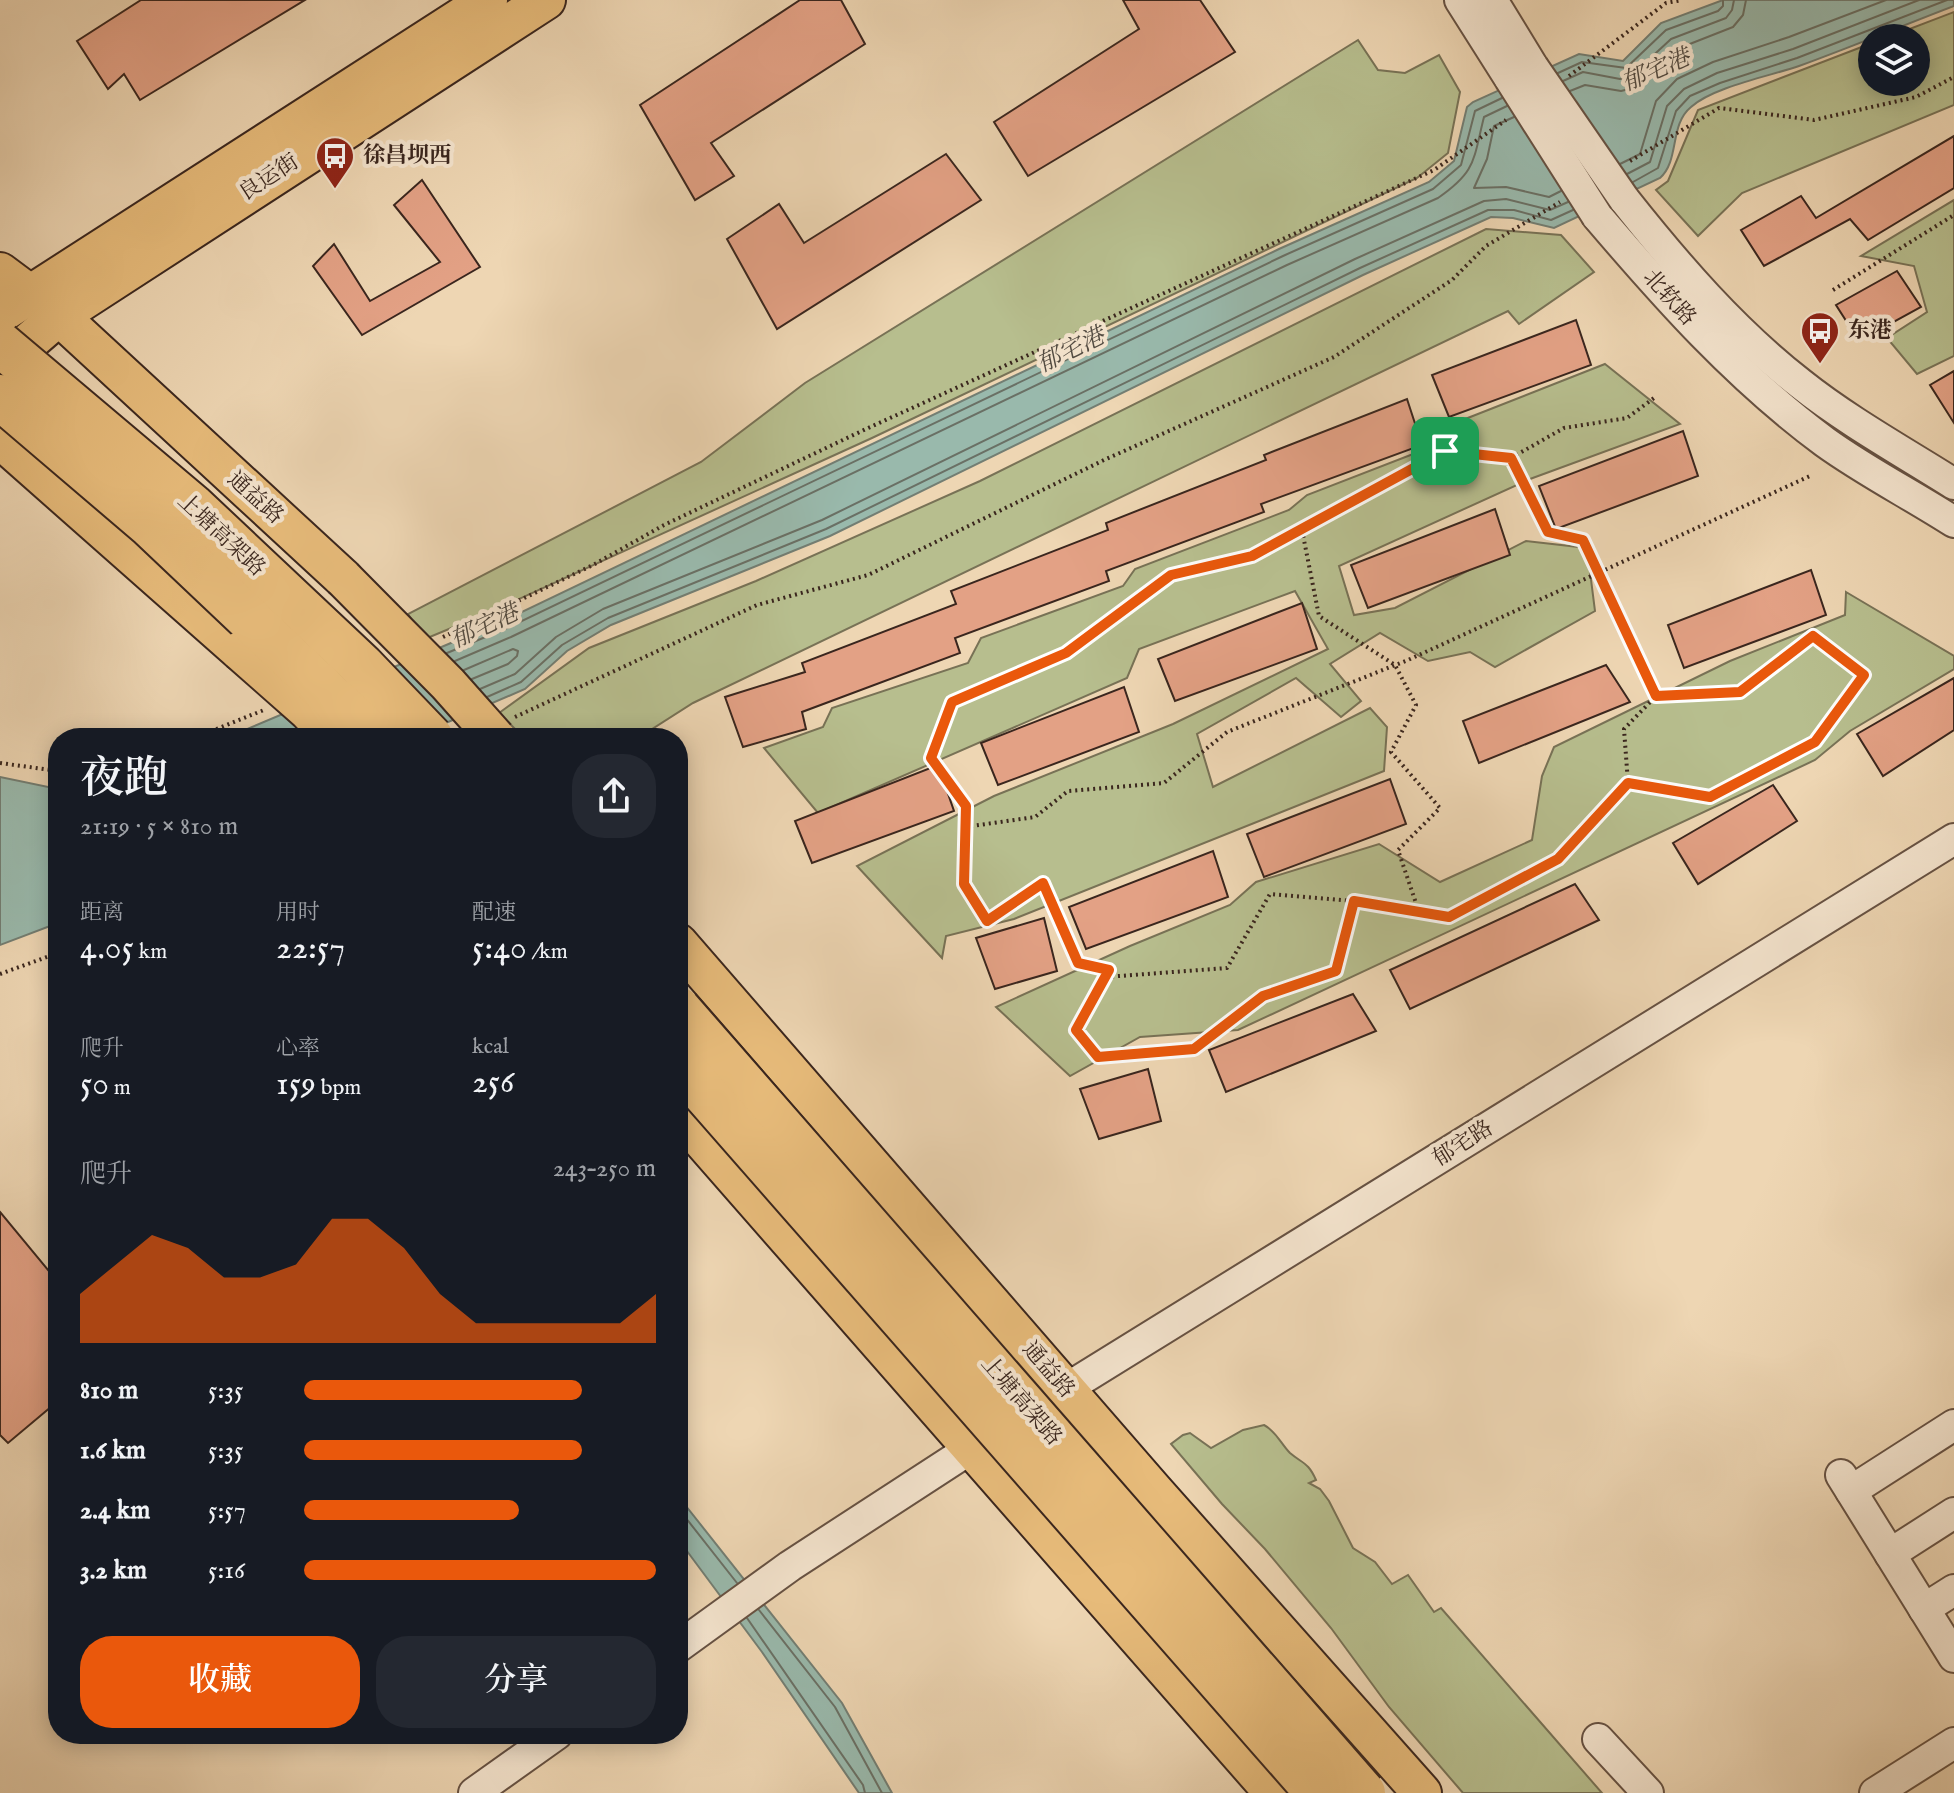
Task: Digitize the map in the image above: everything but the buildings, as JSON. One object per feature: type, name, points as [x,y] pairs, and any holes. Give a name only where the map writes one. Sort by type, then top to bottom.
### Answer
[{"type":"highway","name":"上塘高架路","points":[[0,344],[192,506],[362,666],[421,728]]},
{"type":"highway","name":"上塘高架路","points":[[0,397],[150,525],[364,728]]},
{"type":"highway","name":"上塘高架路","points":[[688,1020],[1363,1793]]},
{"type":"highway","name":"上塘高架路","points":[[688,1074],[1318,1793]]},
{"type":"main road","name":"良运街","points":[[0,367],[30,309],[488,0]]},
{"type":"main road","name":"良运街","points":[[30,309],[546,0]]},
{"type":"main road","name":"通益路","points":[[0,272],[30,309],[343,578],[448,684],[504,728]]},
{"type":"main road","points":[[0,439],[324,728]]},
{"type":"main road","name":"通益路","points":[[688,955],[1065,1390],[1422,1793]]},
{"type":"main road","points":[[688,1124],[1274,1793]]},
{"type":"street","name":"北软路","points":[[1460,0],[1670,257],[1722,313],[1801,384],[1954,484]]},
{"type":"street","name":"北软路","points":[[1492,0],[1522,73],[1597,216],[1670,302],[1743,376],[1826,443],[1954,522]]},
{"type":"street","name":"郁宅路","points":[[688,1640],[790,1566],[971,1447],[1954,839]]},
{"type":"street","points":[[1954,1425],[1846,1483],[1954,1657]]},
{"type":"street","points":[[1890,1554],[1954,1513]]},
{"type":"street","points":[[1924,1609],[1954,1590]]},
{"type":"street","points":[[1598,1739],[1648,1793]]},
{"type":"street","points":[[1875,1793],[1954,1743]]},
{"type":"street","points":[[474,1793],[543,1744]]},
{"type":"path","points":[[1560,82],[1666,3],[1682,0]]},
{"type":"path","points":[[1623,165],[1719,108],[1814,120],[1916,97],[1954,77]]},
{"type":"path","points":[[430,643],[593,565],[664,525],[866,429],[1434,170],[1510,117]]},
{"type":"path","points":[[504,728],[757,605],[868,575],[1104,460],[1334,357],[1452,280],[1486,246],[1569,197]]},
{"type":"path","points":[[1833,290],[1954,215]]},
{"type":"path","points":[[1354,901],[1336,971],[1263,996],[1194,1049],[1098,1057],[1076,1030],[1109,970],[1078,963],[1043,883],[987,921],[964,884],[966,806],[931,758],[952,702],[1066,653],[1171,575],[1252,556],[1445,451],[1511,458],[1564,428],[1627,418],[1654,398]]},
{"type":"path","points":[[1511,458],[1548,532],[1583,540],[1656,696]]},
{"type":"path","points":[[965,827],[1035,817],[1068,791],[1164,783],[1227,732],[1395,665],[1810,476]]},
{"type":"path","points":[[1302,530],[1319,616],[1395,665],[1416,705],[1391,752],[1440,808],[1398,850],[1419,912]]},
{"type":"path","points":[[1106,977],[1227,968],[1270,894],[1354,901],[1449,917],[1558,859],[1628,783],[1624,729],[1656,696],[1740,692],[1813,636],[1864,675],[1815,742],[1710,797],[1628,783]]},
{"type":"path","points":[[218,728],[267,708]]},
{"type":"path","points":[[0,763],[48,770]]},
{"type":"path","points":[[0,974],[48,957]]},
{"type":"green space","points":[[1954,12],[1954,105],[1742,193],[1698,236],[1656,190],[1668,181],[1698,110],[1858,48],[1858,96],[1930,96],[1930,24],[1923,24]]},
{"type":"green space","points":[[1358,40],[1378,70],[1405,73],[1439,55],[1460,92],[1448,153],[1417,178],[872,438],[497,609],[425,639],[408,614],[701,462],[805,383]]},
{"type":"green space","points":[[1954,200],[1954,356],[1917,374],[1887,338],[1927,312],[1914,266],[1861,256]]},
{"type":"green space","points":[[1486,229],[1561,235],[1594,272],[1519,324],[1508,311],[693,703],[654,728],[514,728],[499,713],[589,648],[756,581],[980,481]]},
{"type":"green space","points":[[1605,364],[1680,424],[1530,479],[1339,566],[1354,615],[1395,608],[1526,541],[1587,548],[1595,611],[1495,667],[1470,652],[1428,661],[1380,633],[1330,664],[1361,701],[1341,717],[1296,678],[1197,734],[1213,787],[1370,708],[1387,727],[1384,771],[1014,919],[946,936],[942,958],[857,866],[994,796],[1173,724],[1328,649],[1295,591],[1139,649],[1127,678],[818,813],[764,748],[823,727],[832,708],[968,663],[981,638],[1123,586],[1135,569],[1289,510],[1307,495],[1457,437],[1455,423]]},
{"type":"green space","points":[[1846,592],[1954,656],[1954,669],[1850,731],[1815,760],[1238,1030],[1140,1037],[1070,1076],[996,1007],[1230,905],[1256,882],[1379,844],[1440,882],[1532,840],[1542,776],[1554,747],[1730,661],[1845,615]]},
{"type":"green space","points":[[1264,1425],[1310,1470],[1316,1480],[1309,1483],[1320,1489],[1329,1501],[1353,1548],[1375,1562],[1392,1584],[1408,1575],[1434,1612],[1441,1608],[1602,1793],[1463,1793],[1389,1707],[1331,1628],[1265,1549],[1171,1444],[1190,1433],[1211,1448],[1243,1430]]},
{"type":"water","name":"郁宅港","points":[[1723,0],[1954,0],[1954,6],[1908,24],[1858,24],[1858,43],[1727,88],[1701,100],[1684,114],[1670,162],[1660,178],[1554,228],[1513,218],[1491,217],[1363,275],[830,536],[611,625],[567,651],[525,689],[434,728],[250,728],[503,621],[1279,249],[1429,182],[1454,161],[1467,107],[1473,102],[1579,54],[1623,61],[1661,23]]},
{"type":"water","points":[[0,777],[48,787],[48,927],[0,945]]},
{"type":"water","points":[[688,1509],[842,1703],[892,1793],[859,1793],[762,1652],[688,1552]]},
{"type":"place","name":"徐昌坝西","points":[[335,190]]},
{"type":"place","name":"东港","points":[[1820,365]]},
{"type":"route","points":[[1445,451],[1511,458],[1548,532],[1583,540],[1656,696],[1740,692],[1813,636],[1864,675],[1815,742],[1710,797],[1628,783],[1558,859],[1449,917],[1354,901],[1336,971],[1263,996],[1194,1049],[1098,1057],[1076,1030],[1109,970],[1078,963],[1043,883],[987,921],[964,884],[966,806],[931,758],[952,702],[1066,653],[1171,575],[1252,556],[1445,451]]}]
